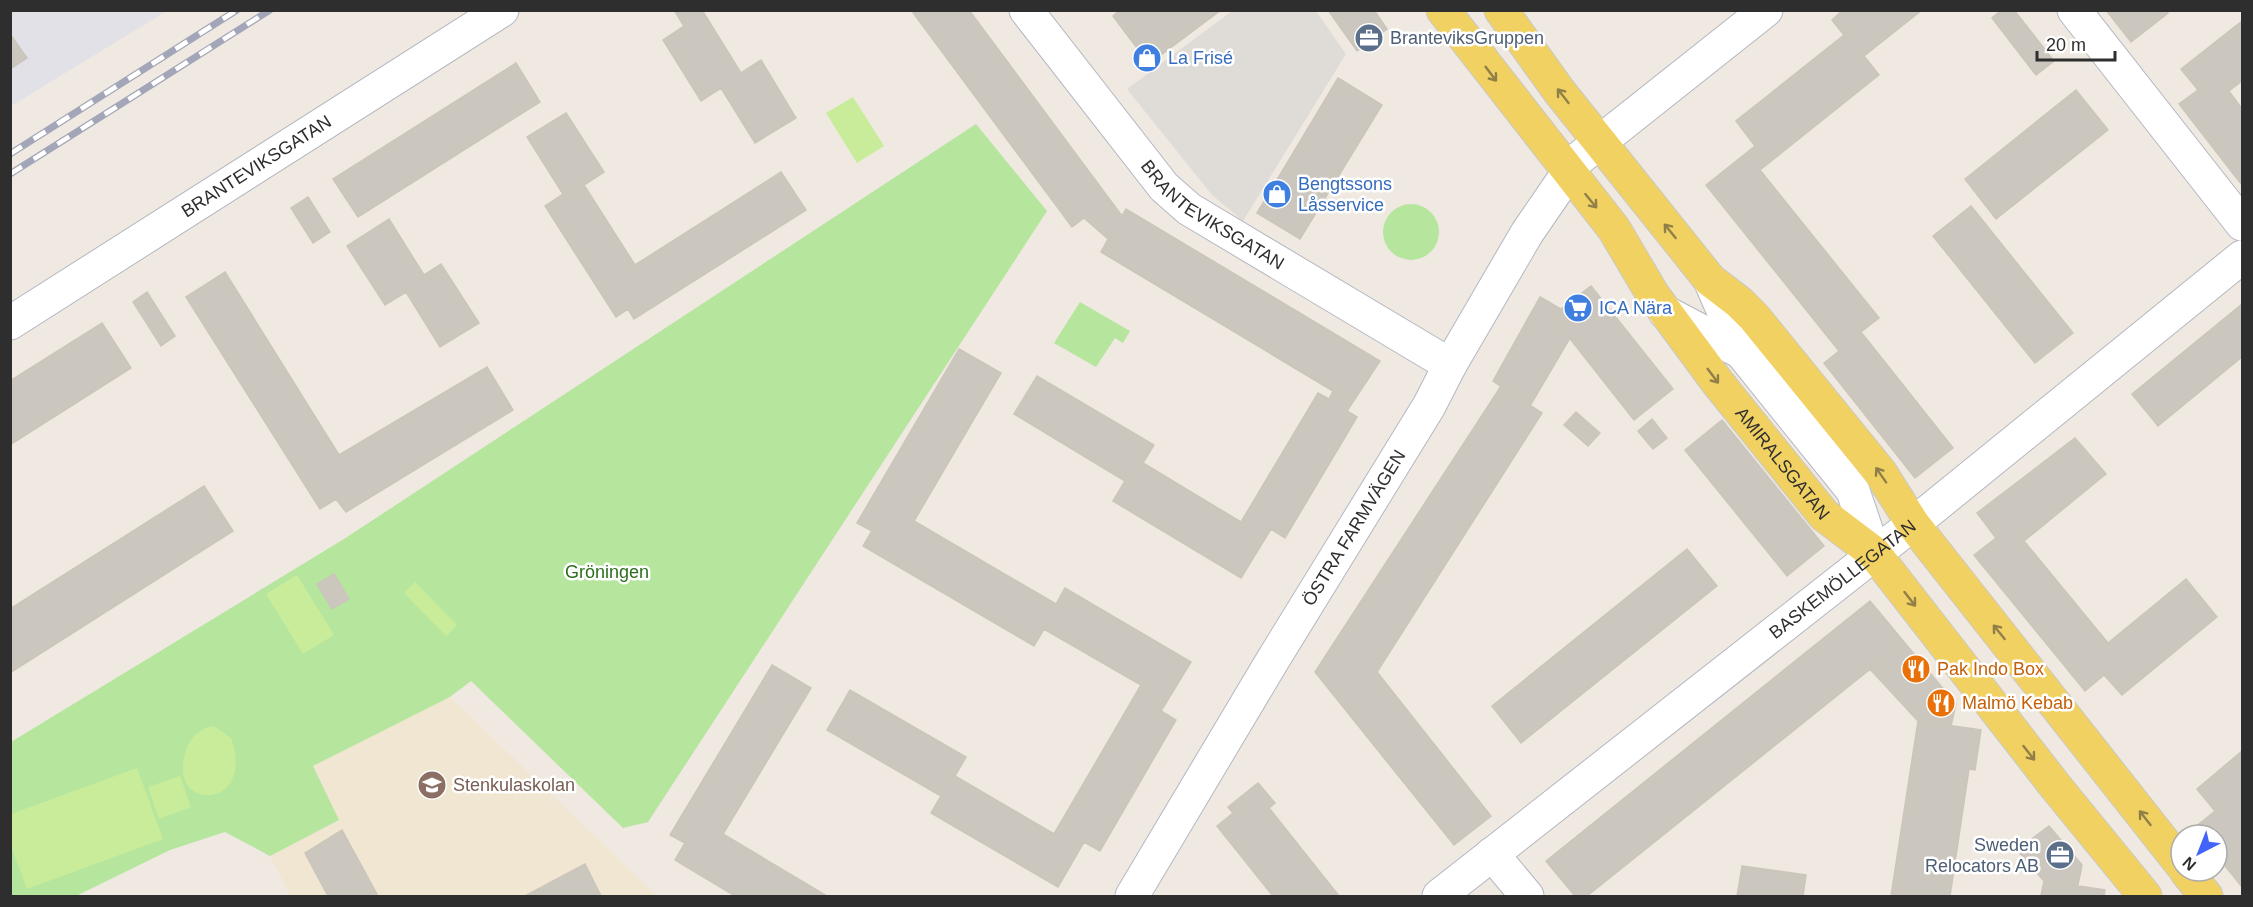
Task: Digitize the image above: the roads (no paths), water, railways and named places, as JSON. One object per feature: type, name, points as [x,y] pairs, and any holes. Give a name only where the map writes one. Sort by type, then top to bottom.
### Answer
[{"type":"main road","name":"AMIRALSGATAN","points":[[1443,10],[1582,158],[1710,280],[1754,317],[1880,472],[1912,524],[2169,849]]},
{"type":"main road","name":"AMIRALSGATAN","points":[[1501,10],[1582,158],[1614,229],[1665,312],[1824,515],[1874,553],[2056,787],[2145,897]]},
{"type":"main road","points":[[2195,883],[2206,897]]},
{"type":"street","name":"BRANTEVIKSGATAN","points":[[10,323],[502,10]]},
{"type":"street","name":"BRANTEVIKSGATAN","points":[[1026,10],[1164,187],[1189,209],[1450,365]]},
{"type":"street","name":"ÖSTRA FARMVÄGEN","points":[[1132,897],[1271,663],[1429,406],[1450,365],[1527,233],[1582,158],[1766,10]]},
{"type":"street","points":[[2074,10],[2242,224]]},
{"type":"street","name":"BASKEMÖLLEGATAN","points":[[1439,897],[1912,524],[2242,257]]},
{"type":"street","points":[[1710,280],[1741,352],[1853,491],[1874,553]]},
{"type":"street","points":[[1665,312],[1741,352]]},
{"type":"street","points":[[1853,491],[1912,524]]},
{"type":"street","points":[[1492,854],[1527,897]]},
{"type":"railway","points":[[10,154],[237,10]]},
{"type":"railway","points":[[10,174],[270,10]]},
{"type":"place","name":"BranteviksGruppen","points":[[1369,38]]},
{"type":"place","name":"La Frisé","points":[[1147,58]]},
{"type":"place","name":"Bengtssons Låsservice","points":[[1277,194]]},
{"type":"place","name":"ICA Nära","points":[[1578,308]]},
{"type":"place","name":"Pak Indo Box","points":[[1916,669]]},
{"type":"place","name":"Malmö Kebab","points":[[1941,703]]},
{"type":"place","name":"Stenkulaskolan","points":[[432,785]]},
{"type":"place","name":"Sweden Relocators AB","points":[[2060,855]]},
{"type":"park label","name":"Gröningen","points":[[607,572]]}]
